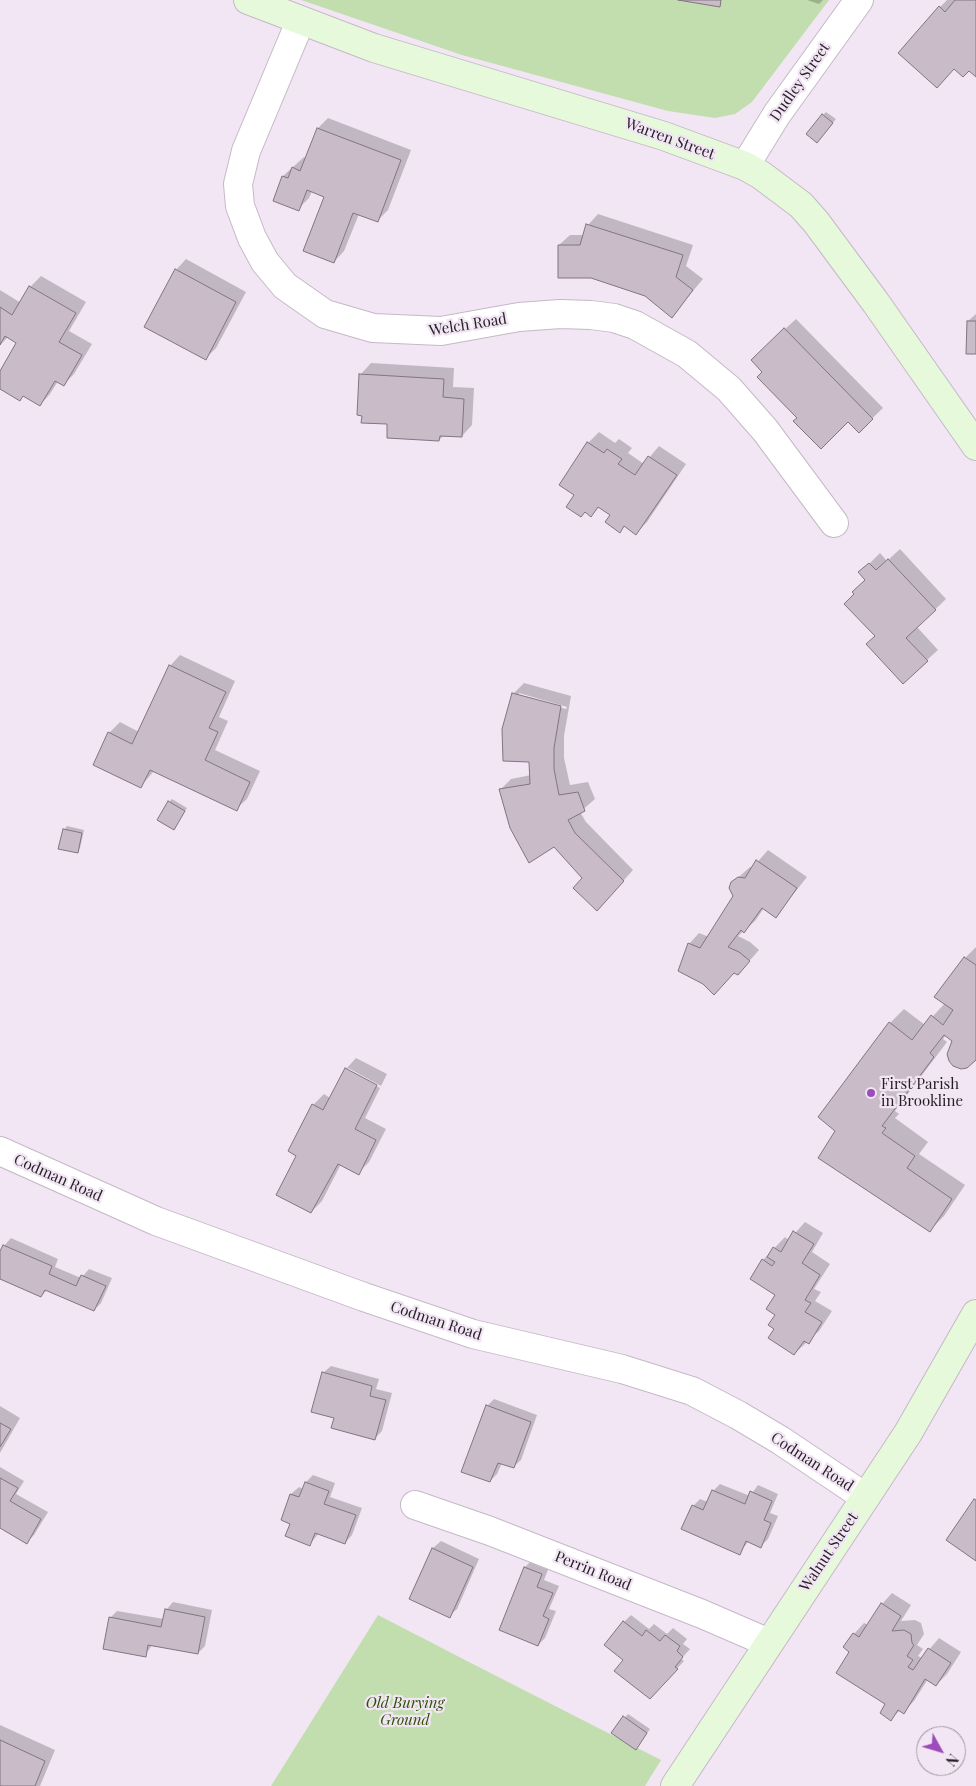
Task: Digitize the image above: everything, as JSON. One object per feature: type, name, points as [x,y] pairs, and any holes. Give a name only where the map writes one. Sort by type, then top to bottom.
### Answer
[{"type":"street","name":"Warren Street","points":[[248,0],[300,22],[374,48],[616,120],[745,166],[781,188],[816,222],[976,446]]},
{"type":"street","name":"Dudley Street","points":[[745,166],[777,114],[859,0]]},
{"type":"street","name":"Welch Road","points":[[300,22],[246,151],[239,174],[238,190],[240,206],[252,238],[265,262],[285,286],[326,314],[373,328],[441,331],[520,316],[560,314],[590,314],[614,318],[635,325],[688,354],[728,389],[765,430],[834,523]]},
{"type":"street","name":"Codman Road","points":[[0,1151],[156,1221],[364,1297],[473,1334],[630,1372],[692,1392],[755,1425],[865,1497]]},
{"type":"street","name":"Walnut Street","points":[[675,1786],[908,1433],[976,1314]]},
{"type":"street","name":"Perrin Road","points":[[415,1504],[507,1537],[769,1642]]},
{"type":"green space","points":[[301,0],[829,0],[752,102],[735,114],[715,118],[668,111],[462,55]]},
{"type":"green space","name":"Old Burying Ground","points":[[378,1615],[661,1760],[645,1786],[271,1786]]},
{"type":"building","points":[[678,0],[721,0],[720,7]]},
{"type":"building","points":[[955,0],[976,0],[976,77],[969,71],[963,77],[954,69],[937,88],[898,53],[939,6],[945,12]]},
{"type":"building","points":[[822,114],[833,123],[817,143],[806,134]]},
{"type":"building","points":[[317,128],[401,160],[378,222],[353,213],[334,263],[303,251],[324,197],[307,190],[299,211],[273,201],[282,176],[288,178],[292,167],[300,171]]},
{"type":"building","points":[[586,224],[683,255],[676,277],[693,290],[672,318],[645,296],[591,278],[558,278],[558,245],[580,245]]},
{"type":"building","points":[[175,269],[236,302],[206,360],[144,327]]},
{"type":"building","points":[[29,286],[76,313],[59,342],[82,355],[64,386],[55,381],[40,406],[23,396],[20,401],[0,389],[0,371],[16,343],[5,336],[0,345],[0,307],[12,315]]},
{"type":"building","points":[[967,321],[976,321],[976,354],[966,354]]},
{"type":"building","points":[[784,328],[873,419],[859,433],[848,422],[821,449],[793,421],[797,418],[757,377],[762,372],[751,360]]},
{"type":"building","points":[[359,374],[444,379],[443,397],[464,399],[462,437],[440,436],[439,441],[387,438],[387,424],[361,423],[362,416],[357,415]]},
{"type":"building","points":[[587,442],[604,453],[607,449],[622,459],[618,464],[635,475],[648,456],[677,475],[636,535],[624,526],[620,533],[605,522],[610,515],[598,507],[591,517],[585,512],[581,517],[566,507],[574,495],[559,485]]},
{"type":"building","points":[[888,559],[936,610],[906,638],[928,661],[903,684],[866,644],[875,636],[844,604],[854,594],[852,592],[865,580],[858,572],[869,563],[876,570]]},
{"type":"building","points":[[169,665],[226,692],[209,728],[218,732],[205,760],[250,782],[237,811],[150,770],[141,788],[93,765],[108,732],[132,744]]},
{"type":"building","points":[[512,693],[561,706],[554,748],[554,769],[559,795],[578,792],[585,811],[568,820],[575,833],[624,881],[597,911],[573,888],[582,878],[554,847],[529,863],[510,828],[499,789],[530,784],[529,762],[503,761],[502,729]]},
{"type":"building","points":[[168,801],[185,811],[174,830],[157,820]]},
{"type":"building","points":[[63,829],[82,833],[78,853],[58,849]]},
{"type":"building","points":[[756,860],[797,888],[776,918],[762,908],[744,933],[741,930],[728,947],[739,952],[750,961],[738,975],[734,973],[714,995],[703,984],[678,971],[688,943],[700,948],[733,896],[729,888],[731,882],[738,877],[745,878]]},
{"type":"building","name":"First Parish in Brookline","points":[[964,957],[976,965],[976,1060],[967,1068],[961,1069],[953,1066],[947,1054],[952,1041],[944,1035],[930,1053],[934,1057],[882,1126],[886,1128],[882,1133],[915,1156],[907,1168],[952,1199],[930,1232],[818,1158],[835,1131],[818,1117],[889,1022],[912,1040],[931,1015],[943,1025],[953,1010],[934,997]]},
{"type":"building","points":[[345,1068],[377,1085],[355,1129],[376,1140],[359,1175],[338,1164],[311,1213],[276,1195],[296,1156],[288,1151],[312,1104],[323,1110]]},
{"type":"building","points":[[793,1231],[814,1244],[802,1263],[820,1275],[805,1300],[811,1303],[805,1312],[822,1322],[809,1344],[804,1341],[794,1355],[768,1338],[774,1329],[768,1325],[775,1315],[766,1309],[775,1295],[750,1279],[762,1259],[772,1266],[775,1262],[767,1257],[773,1247],[781,1252]]},
{"type":"building","points":[[3,1245],[52,1266],[49,1274],[76,1286],[81,1275],[106,1286],[94,1311],[45,1290],[41,1297],[0,1279],[0,1251]]},
{"type":"building","points":[[322,1372],[372,1386],[370,1396],[386,1400],[375,1440],[331,1428],[334,1418],[311,1412]]},
{"type":"building","points":[[486,1405],[531,1422],[514,1468],[498,1463],[490,1482],[461,1472]]},
{"type":"building","points":[[0,1423],[11,1429],[0,1447]]},
{"type":"building","points":[[0,1478],[18,1488],[10,1501],[41,1519],[27,1544],[0,1528]]},
{"type":"building","points":[[305,1482],[329,1491],[324,1504],[356,1515],[345,1544],[315,1533],[310,1546],[285,1536],[290,1524],[281,1520],[290,1494],[299,1497]]},
{"type":"building","points":[[712,1490],[745,1504],[750,1491],[772,1501],[764,1520],[771,1523],[761,1548],[746,1541],[740,1555],[681,1529],[692,1505],[703,1510]]},
{"type":"building","points":[[974,1499],[976,1500],[976,1561],[946,1540]]},
{"type":"building","points":[[432,1548],[473,1567],[450,1618],[409,1599]]},
{"type":"building","points":[[524,1567],[542,1574],[537,1587],[553,1593],[543,1616],[549,1619],[538,1646],[499,1630]]},
{"type":"building","points":[[881,1603],[901,1616],[892,1631],[904,1630],[911,1634],[914,1645],[907,1656],[913,1660],[908,1667],[913,1670],[928,1648],[951,1663],[936,1686],[925,1679],[904,1714],[898,1710],[891,1721],[880,1713],[885,1704],[836,1673],[849,1652],[843,1647],[853,1633],[859,1637]]},
{"type":"building","points":[[165,1609],[205,1617],[198,1654],[148,1645],[146,1657],[103,1649],[109,1617],[161,1627]]},
{"type":"building","points":[[623,1621],[642,1636],[646,1630],[660,1641],[665,1635],[680,1646],[677,1651],[683,1657],[675,1667],[678,1669],[650,1699],[614,1671],[623,1660],[604,1645]]},
{"type":"building","points":[[623,1716],[647,1733],[636,1750],[611,1733]]},
{"type":"building","points":[[0,1740],[45,1761],[35,1786],[0,1786]]},
{"type":"place","name":"First Parish in Brookline","points":[[871,1093]]}]
